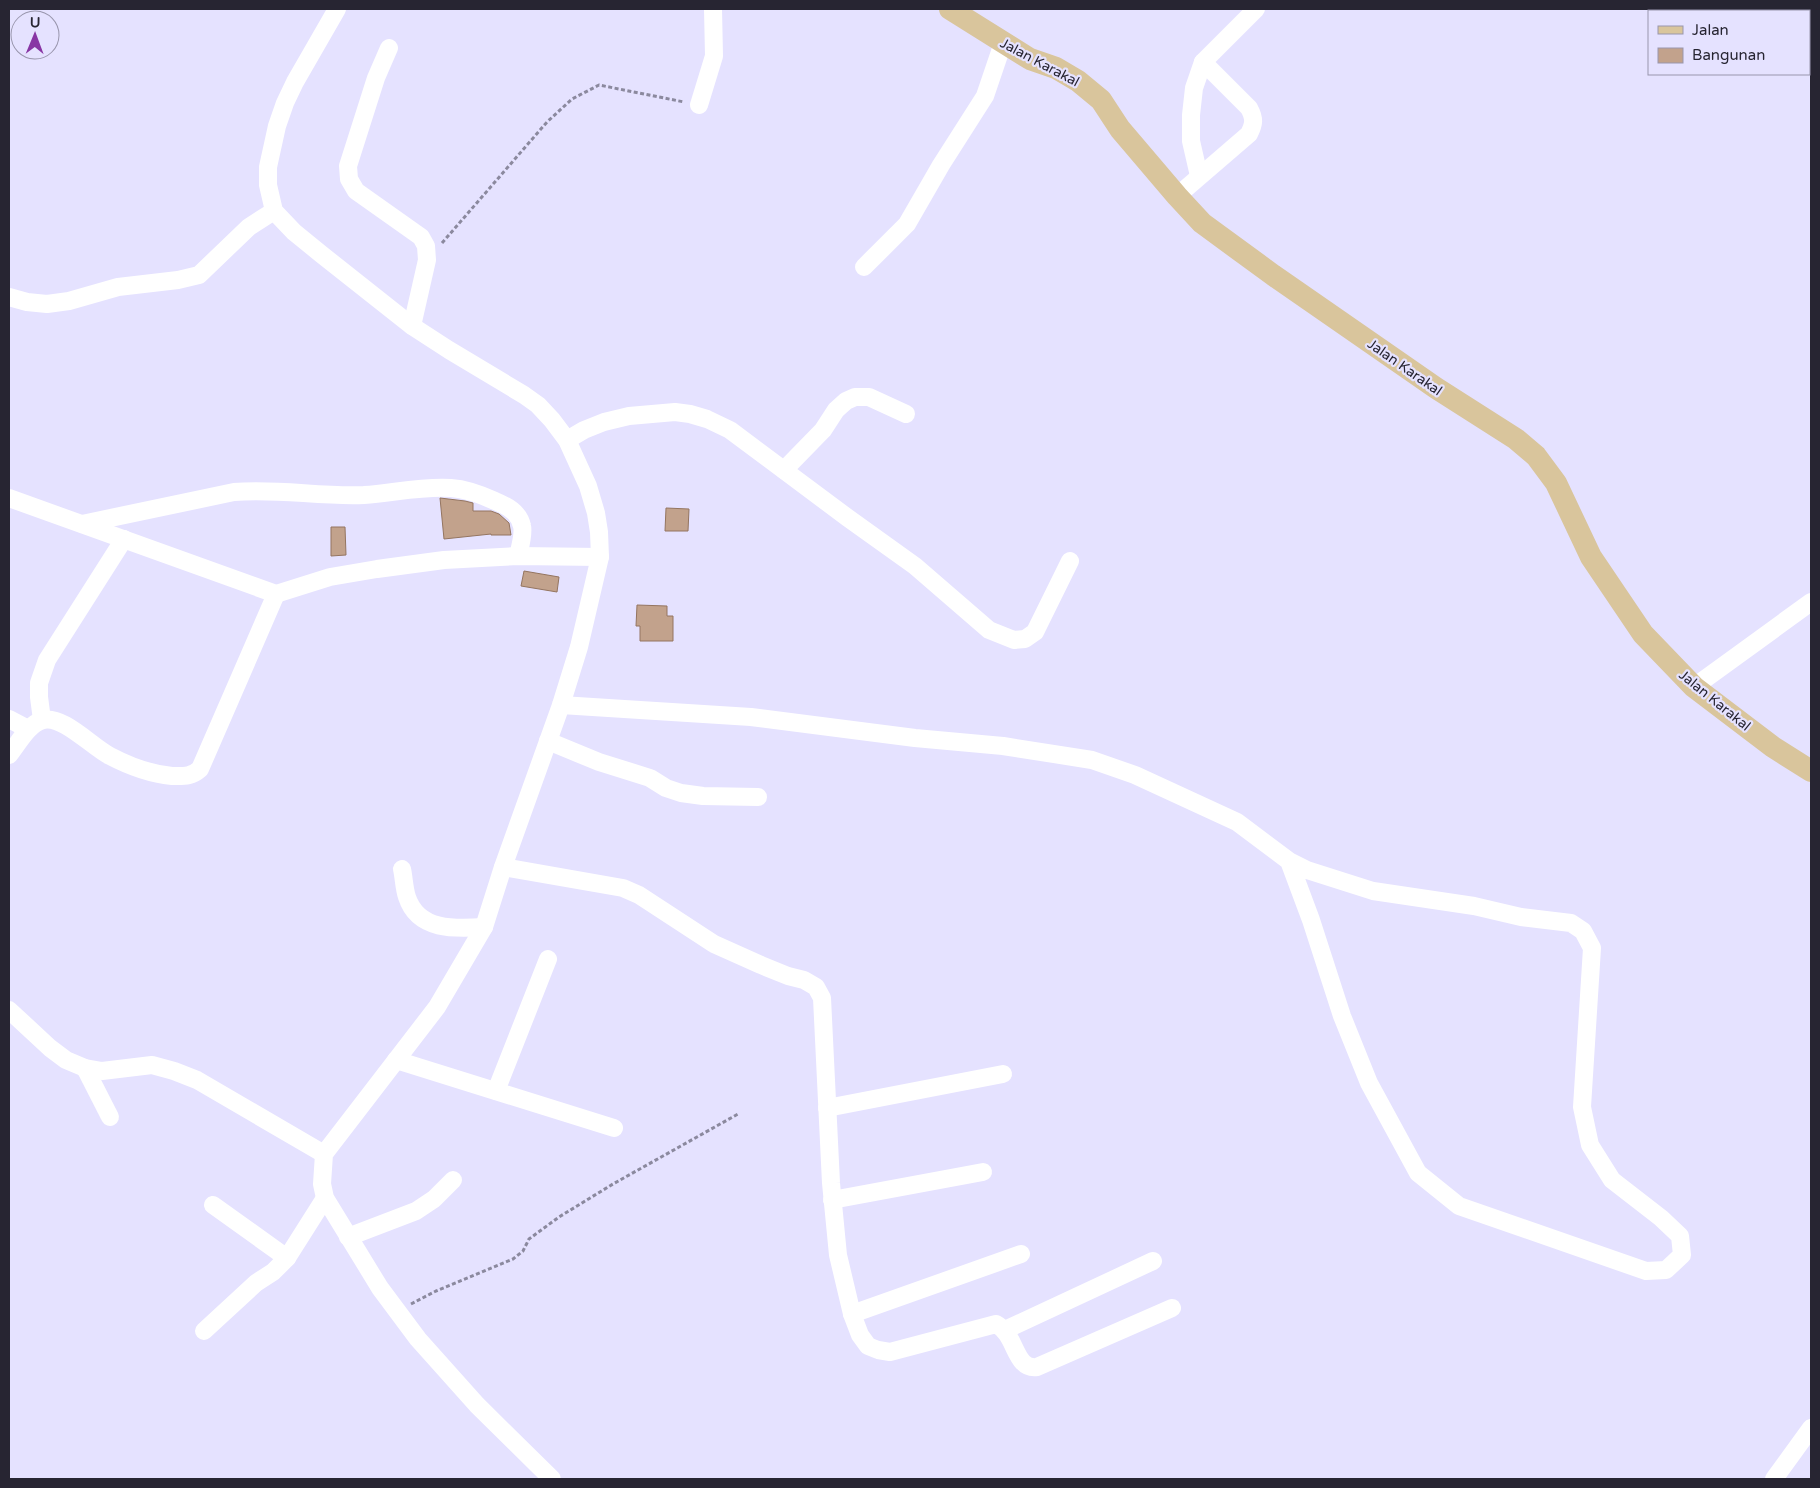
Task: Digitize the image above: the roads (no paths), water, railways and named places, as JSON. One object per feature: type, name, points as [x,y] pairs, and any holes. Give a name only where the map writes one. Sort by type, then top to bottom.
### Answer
[{"type":"main road","name":"Jalan Karakal","points":[[950,9],[1030,59],[1056,68],[1086,87],[1101,100],[1120,129],[1202,223],[1273,275],[1436,388],[1516,439],[1536,456],[1556,483],[1591,557],[1643,634],[1694,687],[1772,747],[1811,771]]},
{"type":"street","points":[[337,9],[295,82],[285,102],[277,126],[268,168],[268,185],[274,211],[294,232],[320,254],[412,326],[524,395],[552,420],[567,440],[588,486],[596,513],[600,557],[579,646],[561,705],[503,867],[484,927],[437,1007],[352,1115],[324,1154],[322,1184],[325,1198],[348,1237],[380,1288],[418,1339],[477,1404],[552,1479]]},
{"type":"street","points":[[699,105],[714,56],[713,9]]},
{"type":"street","points":[[1200,176],[1191,141],[1190,115],[1194,88],[1203,62],[1256,9]]},
{"type":"street","points":[[864,267],[907,224],[941,165],[985,96],[1003,43]]},
{"type":"street","points":[[389,48],[376,78],[348,166],[349,179],[356,192],[421,237],[426,246],[428,260],[412,326]]},
{"type":"street","points":[[1177,196],[1249,134],[1254,124],[1254,116],[1249,108],[1203,62]]},
{"type":"street","points":[[9,297],[27,302],[47,304],[69,302],[118,287],[178,280],[199,275],[249,227],[274,211]]},
{"type":"street","points":[[784,470],[822,430],[836,410],[846,401],[855,397],[869,397],[906,414]]},
{"type":"street","points":[[567,440],[584,430],[604,422],[629,416],[675,412],[707,419],[730,430],[915,566],[989,630],[1014,640],[1024,638],[1035,632],[1070,561]]},
{"type":"street","points":[[82,524],[234,492],[252,490],[298,494],[363,495],[452,488],[474,492],[508,506],[519,516],[523,527],[518,556]]},
{"type":"street","points":[[9,498],[276,594],[330,577],[444,560],[518,556],[600,557]]},
{"type":"street","points":[[9,755],[35,725],[39,683],[47,660],[124,539]]},
{"type":"street","points":[[9,719],[35,725],[53,720],[64,725],[109,756],[137,768],[160,775],[194,775],[200,769],[276,594]]},
{"type":"street","points":[[1694,687],[1811,602]]},
{"type":"street","points":[[561,705],[751,717],[915,738],[1003,746],[1092,760],[1135,775],[1237,822],[1289,861],[1307,870],[1373,891],[1474,906],[1522,917],[1571,923],[1583,931],[1592,948],[1582,1107],[1590,1145],[1612,1180],[1661,1218],[1680,1236],[1682,1255],[1666,1270],[1646,1271],[1459,1206],[1418,1173],[1394,1131],[1362,1066],[1342,1016],[1289,861]]},
{"type":"street","points":[[548,741],[599,762],[650,778],[666,788],[681,793],[703,796],[758,797]]},
{"type":"street","points":[[503,867],[623,888],[639,895],[714,944],[761,965],[816,986],[822,998],[832,1200],[838,1255],[852,1314],[860,1335],[868,1346],[890,1352],[985,1325],[996,1324],[1010,1336],[1020,1359],[1030,1368],[1037,1367],[1172,1308]]},
{"type":"street","points":[[402,869],[407,897],[416,913],[425,922],[456,929],[484,927]]},
{"type":"street","points":[[496,1091],[548,959]]},
{"type":"street","points":[[9,1010],[50,1048],[66,1060],[85,1068],[102,1071],[152,1065],[174,1071],[197,1080],[324,1154]]},
{"type":"street","points":[[396,1060],[614,1128]]},
{"type":"street","points":[[85,1068],[110,1117]]},
{"type":"street","points":[[827,1108],[1003,1074]]},
{"type":"street","points":[[832,1200],[983,1172]]},
{"type":"street","points":[[348,1237],[416,1211],[434,1199],[453,1180]]},
{"type":"street","points":[[204,1330],[287,1258],[325,1198]]},
{"type":"street","points":[[213,1205],[287,1258]]},
{"type":"street","points":[[852,1314],[1021,1254]]},
{"type":"street","points":[[1005,1330],[1153,1261]]},
{"type":"street","points":[[1774,1479],[1811,1428]]}]
